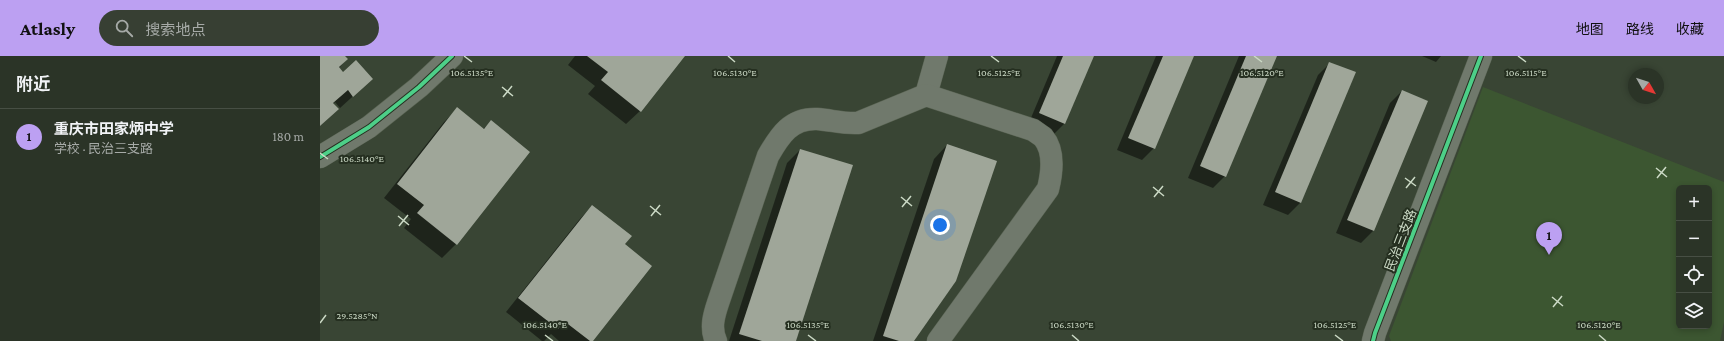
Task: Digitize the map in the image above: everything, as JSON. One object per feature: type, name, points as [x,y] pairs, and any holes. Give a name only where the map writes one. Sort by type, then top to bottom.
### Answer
[{"type":"street","points":[[320,157],[369,127],[419,87],[452,56]]},
{"type":"street","points":[[926,95],[938,56]]},
{"type":"street","name":"民治三支路","points":[[1373,341],[1374,333],[1481,56]]},
{"type":"street","points":[[716,341],[713,335],[713,320],[718,303],[768,156],[778,137],[790,127],[805,120],[818,119],[846,124],[858,123],[926,95],[1033,130],[1044,138],[1052,159],[1052,175],[1048,189],[938,341]]},
{"type":"shaded area","points":[[1483,87],[1724,182],[1724,322],[1720,341],[1391,341],[1389,336]]},
{"type":"building","points":[[320,56],[345,56],[348,59],[339,67],[343,72],[356,60],[373,79],[353,97],[348,90],[333,103],[339,109],[320,126]]},
{"type":"building","points":[[587,56],[685,56],[641,112],[601,80],[608,72]]},
{"type":"building","points":[[1063,56],[1094,56],[1065,124],[1039,113]]},
{"type":"building","points":[[1163,56],[1194,56],[1155,149],[1128,138]]},
{"type":"building","points":[[1246,56],[1277,56],[1226,177],[1200,166]]},
{"type":"building","points":[[1329,62],[1356,72],[1301,203],[1275,192]]},
{"type":"building","points":[[1402,90],[1428,101],[1374,231],[1347,220]]},
{"type":"building","points":[[457,107],[484,129],[491,120],[530,152],[457,245],[417,213],[424,205],[397,184]]},
{"type":"building","points":[[947,144],[997,161],[956,281],[914,341],[899,341],[883,336]]},
{"type":"building","points":[[800,149],[853,165],[796,341],[762,341],[739,334]]},
{"type":"building","points":[[592,205],[632,236],[625,244],[652,266],[593,341],[590,341],[564,321],[558,329],[518,298]]},
{"type":"cycle path","points":[[320,157],[369,127],[419,87],[452,56]]},
{"type":"cycle path","points":[[1373,341],[1481,56]]},
{"type":"place","name":"重庆市田家炳中学","points":[[1549,255]]}]
